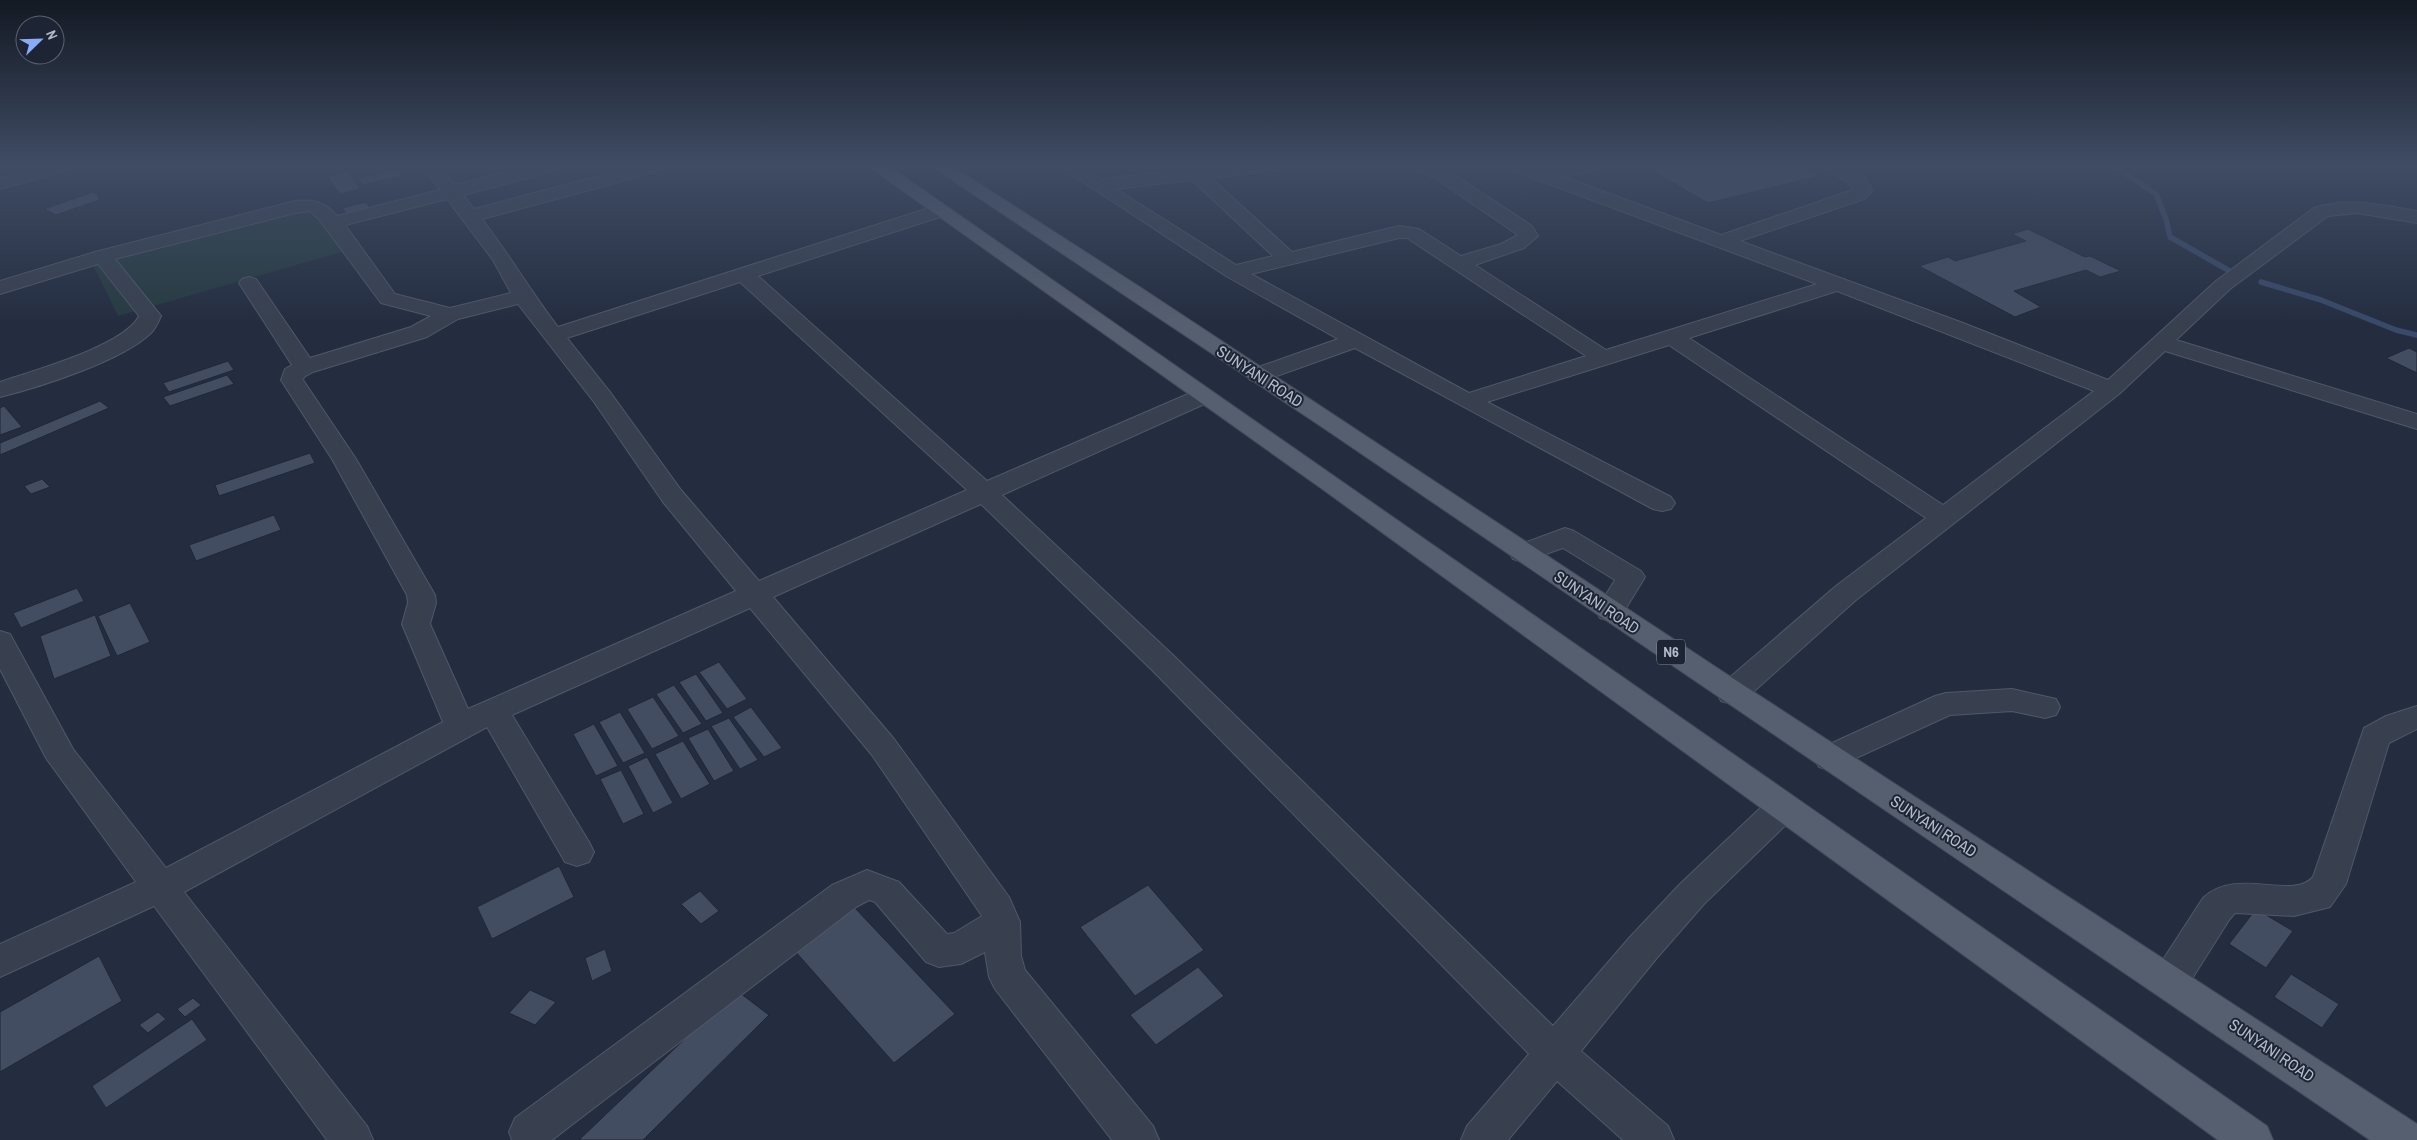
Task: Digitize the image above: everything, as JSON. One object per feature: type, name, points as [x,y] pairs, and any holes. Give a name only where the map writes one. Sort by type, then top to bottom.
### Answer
[{"type":"main road","points":[[948,217],[1334,486],[2252,1140]]},
{"type":"main road","name":"SUNYANI ROAD","points":[[1018,217],[1258,375],[1830,758],[2170,981],[2405,1140]]},
{"type":"street","points":[[0,288],[102,256],[258,217]]},
{"type":"street","points":[[326,217],[388,300],[450,314]]},
{"type":"street","points":[[332,223],[354,217]]},
{"type":"street","points":[[471,217],[502,259],[523,296],[555,335],[672,496],[883,747],[996,908],[1002,922],[1003,956],[1008,977],[1138,1140]]},
{"type":"street","points":[[555,335],[920,217]]},
{"type":"street","points":[[1148,217],[1233,272],[1467,401],[1662,503]]},
{"type":"street","points":[[1243,217],[1290,260]]},
{"type":"street","points":[[1461,263],[1526,240],[1528,236],[1525,230],[1506,217]]},
{"type":"street","points":[[1653,217],[1955,328],[2111,390]]},
{"type":"street","points":[[1719,242],[1792,217]]},
{"type":"street","points":[[1732,693],[1846,593],[2111,390],[2160,342],[2223,285],[2314,217]]},
{"type":"street","points":[[1233,272],[1406,232],[1418,236],[1461,263],[1603,358]]},
{"type":"street","points":[[0,390],[114,349],[143,330],[150,321],[150,316],[102,256]]},
{"type":"street","points":[[745,275],[985,493],[1164,664],[1554,1053],[1653,1140]]},
{"type":"street","points":[[250,283],[305,367]]},
{"type":"street","points":[[1467,401],[1836,285]]},
{"type":"street","points":[[460,726],[416,624],[416,618],[422,607],[421,595],[344,459],[292,380],[293,374],[305,367],[419,332],[450,314],[523,296]]},
{"type":"street","points":[[1672,337],[1944,518]]},
{"type":"street","points":[[1258,375],[1356,340]]},
{"type":"street","points":[[2160,342],[2417,422]]},
{"type":"street","points":[[0,960],[161,887],[493,710],[1203,396]]},
{"type":"street","points":[[1523,553],[1565,537],[1631,577],[1610,611]]},
{"type":"street","points":[[0,641],[62,758],[352,1140]]},
{"type":"street","points":[[1830,758],[1946,704],[2012,700],[2044,707]]},
{"type":"street","points":[[493,710],[577,852]]},
{"type":"street","points":[[2170,981],[2216,909],[2225,900],[2242,897],[2294,901],[2318,896],[2328,884],[2375,736],[2397,724],[2417,717]]},
{"type":"street","points":[[1482,1140],[1642,948],[1692,894],[1783,807]]},
{"type":"street","points":[[529,1132],[844,896],[867,885],[887,892],[939,951],[961,948],[1002,922]]},
{"type":"green space","points":[[241,217],[322,217],[345,251],[118,316],[89,257]]},
{"type":"building","points":[[2028,229],[2085,257],[2090,256],[2121,271],[2100,277],[2086,270],[2014,291],[2041,307],[2015,317],[1919,266],[1948,257],[1955,261],[2026,241],[2012,234]]},
{"type":"building","points":[[2409,348],[2417,352],[2417,373],[2386,358]]},
{"type":"building","points":[[228,361],[234,370],[169,392],[163,383]]},
{"type":"building","points":[[227,375],[234,384],[170,406],[163,397]]},
{"type":"building","points":[[100,401],[109,408],[0,455],[0,443]]},
{"type":"building","points":[[4,406],[22,427],[0,435],[0,408]]},
{"type":"building","points":[[310,453],[315,463],[219,496],[215,485]]},
{"type":"building","points":[[42,479],[50,487],[31,494],[24,486]]},
{"type":"building","points":[[274,515],[281,530],[196,561],[189,545]]},
{"type":"building","points":[[77,588],[84,601],[21,628],[13,613]]},
{"type":"building","points":[[130,603],[150,642],[117,656],[98,616]]},
{"type":"building","points":[[95,615],[111,656],[54,679],[40,636]]},
{"type":"building","points":[[719,662],[747,699],[727,709],[699,672]]},
{"type":"building","points":[[696,674],[723,713],[706,721],[679,682]]},
{"type":"building","points":[[674,685],[702,724],[683,733],[656,694]]},
{"type":"building","points":[[653,697],[679,736],[652,749],[627,709]]},
{"type":"building","points":[[751,707],[782,748],[764,757],[733,717]]},
{"type":"building","points":[[620,712],[645,753],[623,763],[599,722]]},
{"type":"building","points":[[729,718],[758,760],[740,769],[711,726]]},
{"type":"building","points":[[594,724],[618,766],[596,776],[573,734]]},
{"type":"building","points":[[708,729],[734,771],[714,781],[688,738]]},
{"type":"building","points":[[683,741],[710,784],[681,799],[655,754]]},
{"type":"building","points":[[647,757],[673,803],[653,813],[628,766]]},
{"type":"building","points":[[621,770],[644,814],[623,824],[600,779]]},
{"type":"building","points":[[559,866],[574,897],[492,939],[477,907]]},
{"type":"building","points":[[1148,885],[1204,950],[1135,996],[1080,927]]},
{"type":"building","points":[[700,891],[719,911],[701,924],[681,904]]},
{"type":"building","points":[[854,907],[955,1014],[894,1063],[794,950]]},
{"type":"building","points":[[2256,909],[2293,931],[2266,968],[2229,944]]},
{"type":"building","points":[[605,949],[612,971],[592,981],[585,958]]},
{"type":"building","points":[[99,956],[122,1001],[0,1072],[0,1012]]},
{"type":"building","points":[[1198,967],[1224,996],[1156,1045],[1130,1015]]},
{"type":"building","points":[[2291,974],[2339,1004],[2322,1028],[2274,997]]},
{"type":"building","points":[[530,990],[556,1002],[535,1025],[509,1013]]},
{"type":"building","points":[[736,990],[769,1015],[643,1140],[579,1140]]},
{"type":"building","points":[[193,998],[201,1005],[185,1017],[177,1009]]},
{"type":"building","points":[[158,1012],[166,1019],[148,1033],[139,1025]]},
{"type":"building","points":[[192,1019],[207,1040],[106,1108],[92,1086]]},
{"type":"waterway","points":[[2165,217],[2170,237],[2228,270]]},
{"type":"waterway","points":[[2261,282],[2321,300],[2396,330],[2417,335]]}]
